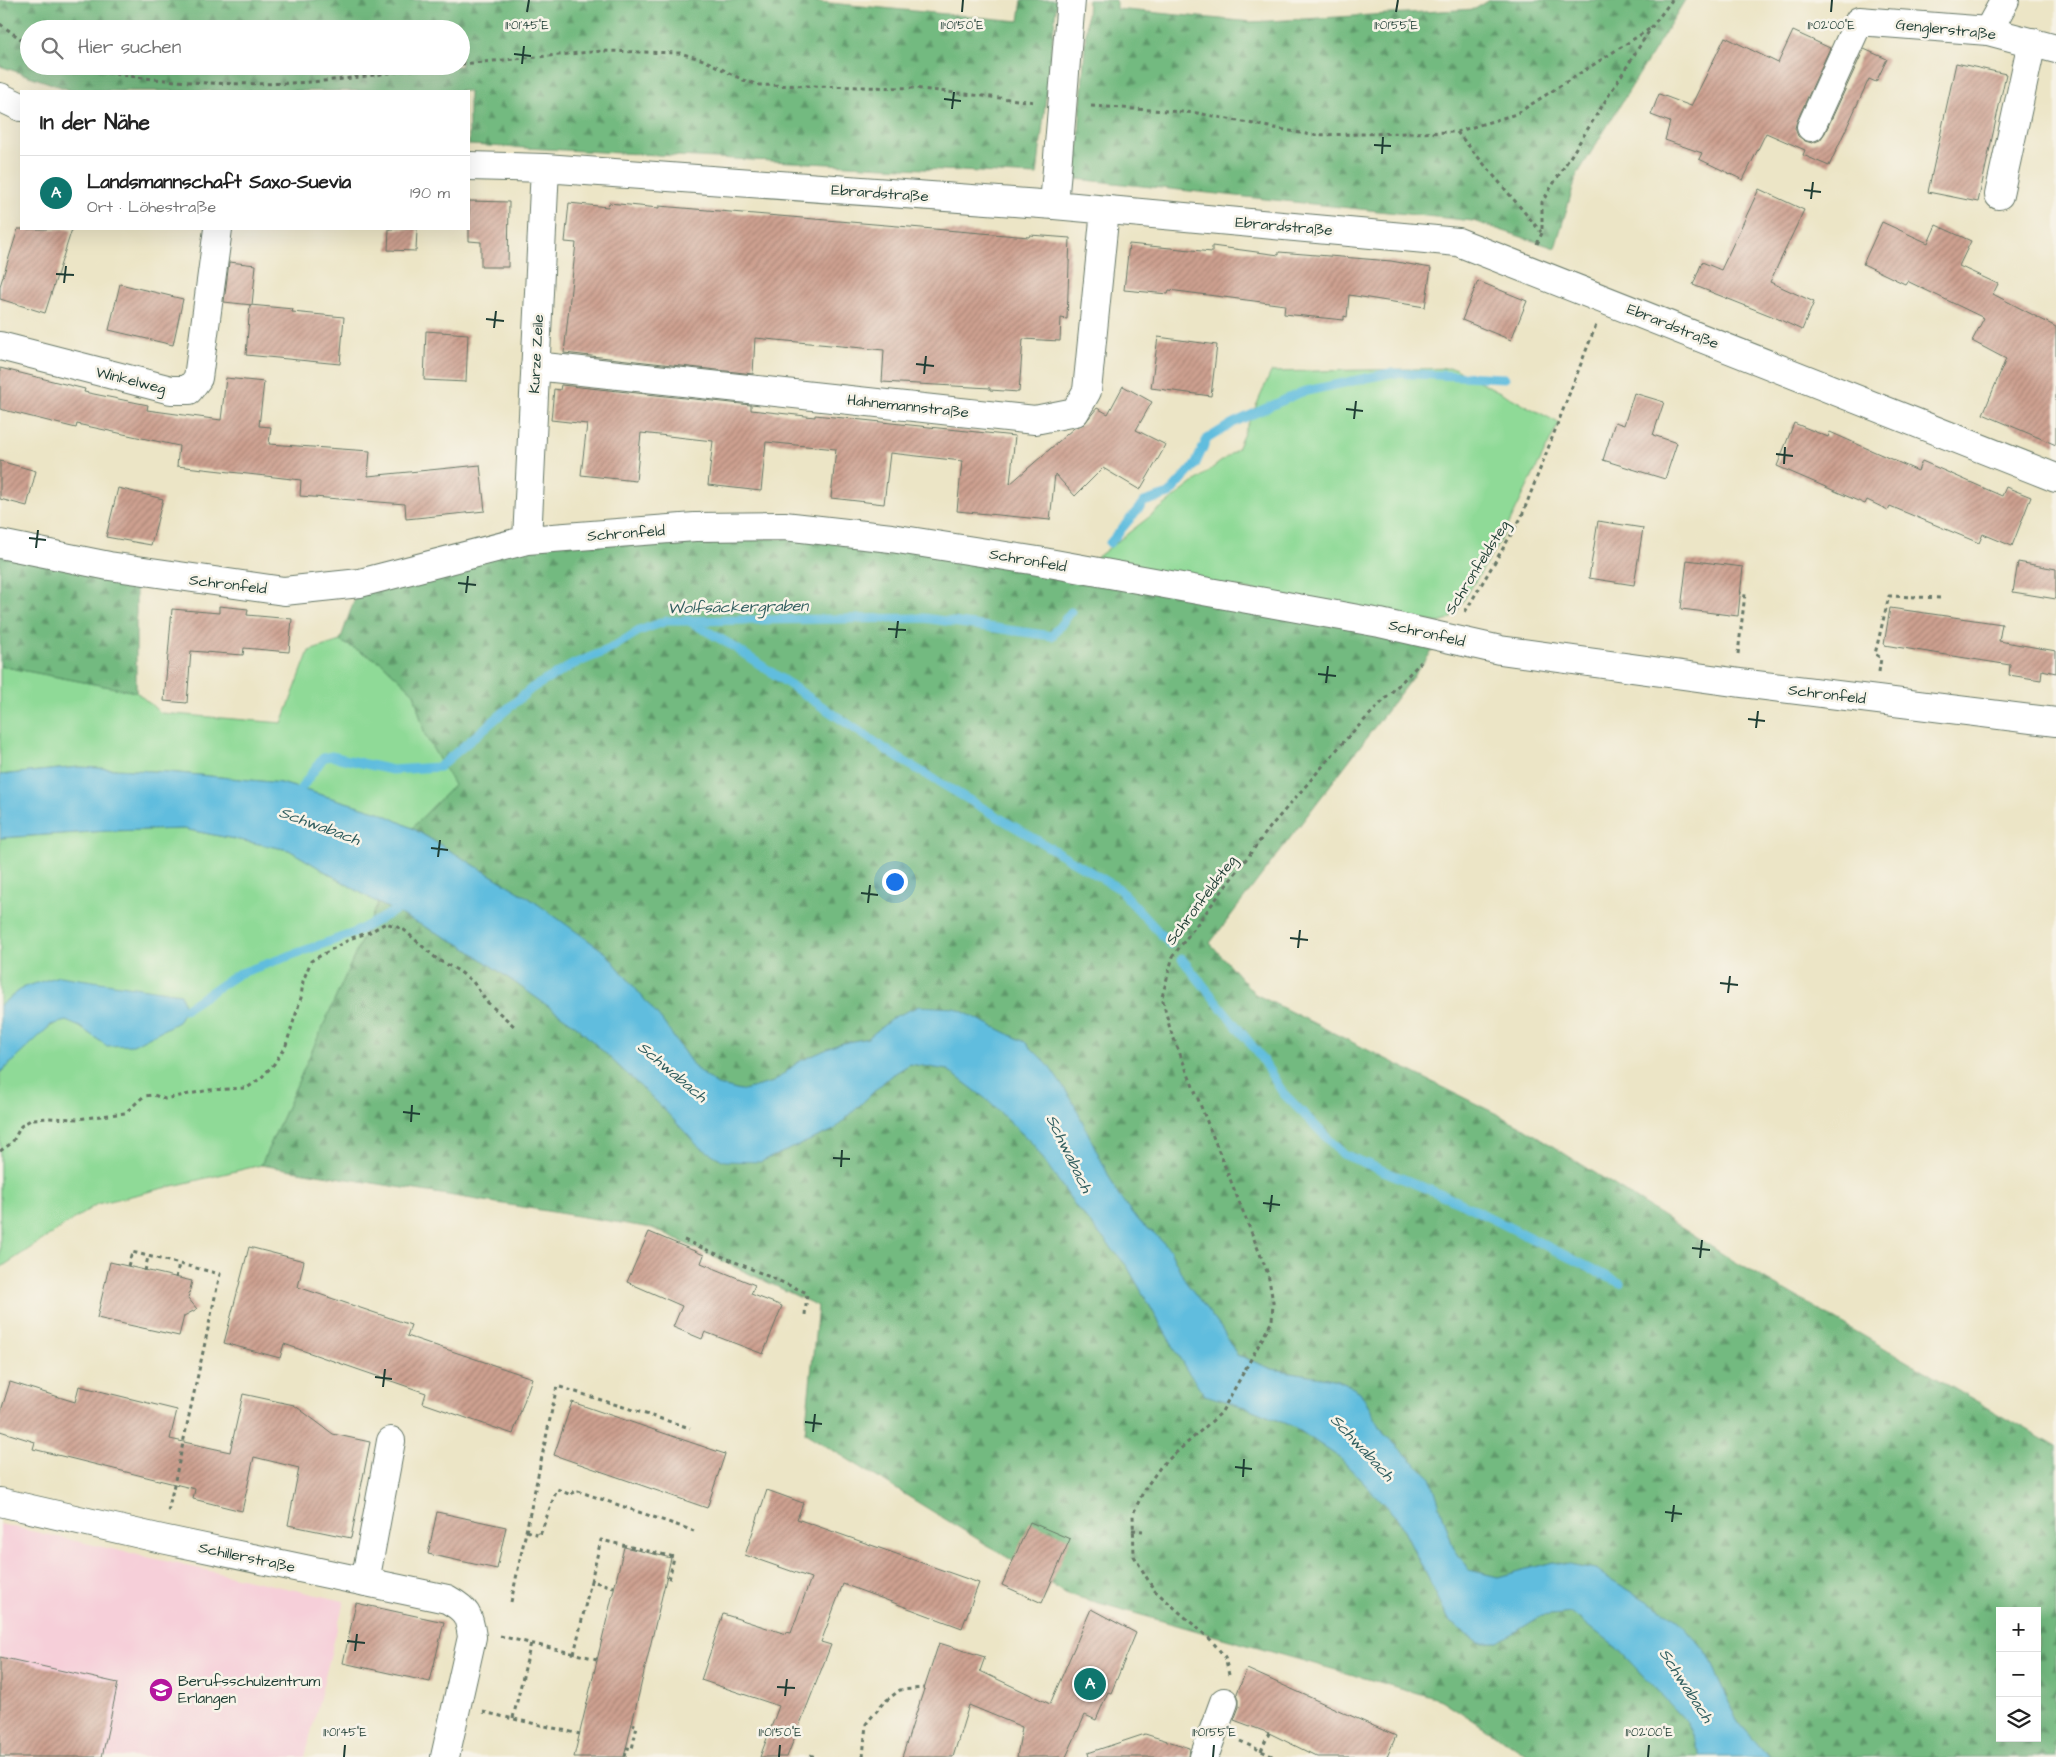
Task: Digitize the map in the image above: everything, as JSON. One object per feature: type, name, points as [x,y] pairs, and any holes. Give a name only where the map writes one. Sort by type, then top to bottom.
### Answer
[{"type":"street","points":[[1054,205],[1071,0]]},
{"type":"street","points":[[1988,31],[2005,0]]},
{"type":"street","name":"Genglerstraße","points":[[1811,127],[1859,22],[1988,31],[2044,46]]},
{"type":"street","points":[[1998,195],[2044,46]]},
{"type":"street","points":[[0,97],[20,107]]},
{"type":"street","name":"Ebrardstraße","points":[[470,166],[545,168],[1054,205],[1458,242],[1528,268],[2056,478]]},
{"type":"street","name":"Kurze Zeile","points":[[527,540],[545,168]]},
{"type":"street","name":"Hahnemannstraße","points":[[535,366],[1035,420],[1076,412],[1087,391],[1104,210]]},
{"type":"street","name":"Winkelweg","points":[[0,346],[171,390],[188,390],[198,378],[218,230]]},
{"type":"street","name":"Schronfeld","points":[[0,544],[109,566],[284,591],[360,583],[527,540],[695,527],[794,527],[892,538],[1038,561],[1380,623],[1500,650],[2056,722]]},
{"type":"street","points":[[365,1582],[391,1441]]},
{"type":"street","name":"Schillerstraße","points":[[0,1502],[162,1539],[447,1599],[459,1606],[470,1617],[472,1637],[445,1757]]},
{"type":"street","points":[[1204,1757],[1224,1702]]},
{"type":"path","points":[[1528,268],[1542,233],[1542,202],[1651,28],[1672,0]]},
{"type":"path","points":[[0,24],[20,38]]},
{"type":"path","points":[[122,75],[228,84],[310,82],[368,75]]},
{"type":"path","points":[[1456,132],[1542,233]]},
{"type":"path","name":"Schronfeldsteg","points":[[1224,1702],[1230,1674],[1225,1657],[1210,1639],[1154,1590],[1134,1556],[1132,1530],[1133,1514],[1144,1490],[1161,1466],[1221,1413],[1272,1321],[1273,1302],[1268,1274],[1170,1029],[1162,997],[1173,956],[1271,826],[1347,738],[1463,616],[1521,518],[1606,299]]},
{"type":"path","points":[[1738,657],[1745,594],[1740,593]]},
{"type":"path","points":[[1875,700],[1881,658],[1875,654],[1889,596],[1943,598]]},
{"type":"path","points":[[0,1151],[12,1142],[21,1126],[32,1119],[78,1119],[107,1116],[125,1113],[144,1096],[154,1095],[165,1099],[209,1090],[247,1088],[274,1064],[286,1045],[301,998],[303,982],[311,961],[352,938],[370,932],[386,923],[403,929],[438,960],[459,971],[473,982],[488,1002],[514,1026]]},
{"type":"path","points":[[684,1240],[808,1292],[805,1315]]},
{"type":"path","points":[[128,1266],[132,1252],[220,1274],[162,1539]]},
{"type":"path","points":[[146,1271],[148,1256]]},
{"type":"path","points":[[176,1278],[179,1264]]},
{"type":"path","points":[[511,1602],[557,1386],[690,1428]]},
{"type":"path","points":[[526,1531],[540,1534],[557,1489],[571,1495],[574,1490],[694,1531]]},
{"type":"path","points":[[1132,1530],[1142,1531]]},
{"type":"path","points":[[574,1654],[601,1540],[674,1557],[669,1580]]},
{"type":"path","points":[[591,1581],[614,1587]]},
{"type":"path","points":[[522,1641],[597,1659]]},
{"type":"path","points":[[513,1718],[531,1643]]},
{"type":"path","points":[[863,1757],[866,1724],[883,1703],[900,1690],[924,1688]]},
{"type":"path","points":[[507,1717],[580,1734]]},
{"type":"path","points":[[625,1757],[627,1748],[632,1749],[637,1726],[632,1724]]},
{"type":"path","points":[[1214,1730],[1274,1757]]},
{"type":"path","points":[[1260,1751],[1269,1733]]},
{"type":"path","points":[[810,1756],[815,1757]]},
{"type":"shaded area","name":"Berufsschulzentrum Erlangen","points":[[0,1524],[344,1601],[305,1757],[0,1757]]},
{"type":"green space","points":[[0,0],[798,0],[1019,21],[1022,0],[1057,0],[1037,175],[470,145],[470,90],[70,90],[26,75],[470,75],[470,20],[20,20],[20,73],[0,66]]},
{"type":"green space","points":[[1088,0],[1116,0],[1116,9],[1252,22],[1475,9],[1490,0],[1685,0],[1577,175],[1555,248],[1473,221],[1076,179]]},
{"type":"green space","points":[[1454,368],[1559,423],[1502,538],[1457,611],[1449,620],[1439,623],[1091,562],[1237,449],[1271,372]]},
{"type":"green space","points":[[891,538],[1443,637],[1210,943],[1255,994],[1521,1126],[1732,1260],[2056,1447],[2056,1757],[1769,1757],[1740,1724],[1706,1652],[1677,1619],[1595,1570],[1553,1562],[1498,1577],[1469,1570],[1453,1547],[1431,1478],[1385,1435],[1360,1392],[1339,1380],[1272,1369],[1237,1355],[1221,1328],[1185,1281],[1170,1250],[1154,1233],[1139,1222],[1118,1195],[1072,1100],[1025,1042],[955,1008],[894,1017],[868,1038],[839,1044],[798,1062],[774,1082],[740,1091],[717,1085],[695,1068],[663,1022],[606,953],[529,898],[412,828],[454,785],[425,735],[414,693],[381,662],[340,641],[360,583],[527,540]]},
{"type":"green space","points":[[0,555],[136,581],[136,692],[0,666]]},
{"type":"green space","points":[[340,641],[381,662],[414,693],[425,735],[454,785],[412,828],[379,812],[281,783],[168,772],[79,767],[0,775],[0,666],[136,692],[161,713],[282,723],[309,651]]},
{"type":"green space","points":[[184,829],[289,850],[378,903],[261,1165],[97,1204],[0,1268],[0,1073],[31,1041],[50,1026],[67,1021],[76,1024],[24,987],[0,1005],[0,838],[107,831]]},
{"type":"green space","points":[[378,903],[463,946],[575,1025],[658,1103],[698,1146],[760,1162],[834,1130],[889,1077],[910,1064],[948,1070],[986,1099],[1033,1144],[1077,1208],[1127,1266],[1186,1369],[1205,1394],[1248,1408],[1296,1428],[1340,1458],[1398,1519],[1450,1622],[1478,1642],[1499,1642],[1541,1616],[1572,1613],[1617,1648],[1686,1721],[1701,1757],[1530,1757],[1442,1700],[1067,1594],[805,1433],[818,1306],[652,1228],[261,1165]]},
{"type":"water","name":"Schwabach","points":[[79,767],[168,772],[281,783],[379,812],[412,828],[529,898],[606,953],[663,1022],[695,1068],[717,1085],[740,1091],[774,1082],[798,1062],[839,1044],[868,1038],[894,1017],[919,1006],[955,1008],[1025,1042],[1048,1065],[1072,1100],[1118,1195],[1139,1222],[1154,1233],[1170,1250],[1185,1281],[1221,1328],[1237,1355],[1272,1369],[1339,1380],[1360,1392],[1385,1435],[1431,1478],[1453,1547],[1469,1570],[1498,1577],[1553,1562],[1595,1570],[1677,1619],[1706,1652],[1740,1724],[1769,1757],[1701,1757],[1686,1721],[1617,1648],[1572,1613],[1541,1616],[1499,1642],[1478,1642],[1450,1622],[1398,1519],[1340,1458],[1296,1428],[1248,1408],[1205,1395],[1186,1369],[1127,1266],[1077,1208],[1033,1144],[986,1099],[948,1070],[910,1064],[889,1077],[834,1130],[760,1162],[724,1161],[698,1146],[658,1103],[575,1025],[463,946],[378,903],[289,850],[184,829],[107,831],[0,838],[0,775]]},
{"type":"water","points":[[59,976],[181,994],[185,1009],[178,1022],[133,1045],[107,1046],[80,1027],[66,1021],[51,1025],[0,1073],[0,1005],[24,987]]},
{"type":"building","points":[[1793,31],[1830,48],[1795,128],[1798,136],[1805,141],[1812,143],[1820,140],[1825,133],[1864,49],[1887,59],[1876,82],[1869,79],[1829,166],[1803,155],[1805,150],[1766,133],[1743,180],[1699,159],[1702,153],[1665,140],[1670,122],[1651,115],[1659,94],[1691,106],[1725,37],[1778,63]]},
{"type":"building","points":[[1956,63],[2006,74],[1978,202],[1928,192]]},
{"type":"building","points":[[1759,189],[1804,210],[1770,282],[1814,302],[1802,330],[1693,285],[1702,262],[1721,270]]},
{"type":"building","points":[[470,201],[509,202],[508,267],[481,267],[481,242],[469,241]]},
{"type":"building","points":[[569,203],[608,207],[609,203],[659,208],[659,206],[1029,237],[1030,235],[1070,238],[1067,319],[1061,318],[1060,341],[1023,339],[1019,392],[990,390],[990,388],[882,382],[884,350],[755,338],[753,374],[564,353],[576,243],[565,242]]},
{"type":"building","points":[[1882,222],[1928,243],[1936,225],[1971,241],[1959,266],[1998,284],[1993,294],[2056,327],[2056,445],[1983,414],[2006,359],[1972,341],[1984,318],[1907,281],[1905,284],[1863,264]]},
{"type":"building","points":[[18,229],[72,230],[45,313],[0,299],[0,286]]},
{"type":"building","points":[[389,230],[417,230],[416,251],[388,250]]},
{"type":"building","points":[[1129,244],[1212,252],[1212,246],[1279,255],[1279,252],[1391,261],[1431,268],[1425,307],[1349,295],[1347,317],[1344,316],[1344,320],[1284,314],[1285,305],[1169,290],[1168,294],[1124,290]]},
{"type":"building","points":[[229,262],[256,265],[252,305],[224,302]]},
{"type":"building","points":[[1478,281],[1527,301],[1511,340],[1462,320]]},
{"type":"building","points":[[120,284],[183,299],[173,345],[109,330]]},
{"type":"building","points":[[250,305],[293,309],[292,312],[344,317],[340,364],[246,355]]},
{"type":"building","points":[[426,331],[468,334],[466,382],[424,380]]},
{"type":"building","points":[[1158,337],[1217,345],[1211,396],[1151,388]]},
{"type":"building","points":[[0,368],[85,389],[84,392],[148,405],[147,410],[221,420],[226,378],[264,382],[259,426],[271,427],[269,444],[370,451],[368,476],[480,465],[485,511],[406,519],[405,504],[300,496],[301,480],[177,466],[179,446],[77,424],[76,428],[0,409]]},
{"type":"building","points":[[561,385],[751,405],[751,410],[1015,436],[1010,484],[1074,428],[1084,424],[1097,408],[1108,414],[1123,386],[1152,402],[1136,430],[1166,445],[1140,490],[1103,468],[1075,496],[1055,474],[1050,520],[957,511],[962,461],[890,453],[884,504],[831,498],[836,449],[766,442],[761,491],[708,485],[713,441],[641,433],[636,481],[581,475],[587,424],[551,420],[554,389],[560,390]]},
{"type":"building","points":[[1634,393],[1664,402],[1653,435],[1677,443],[1665,479],[1603,460],[1615,422],[1624,425]]},
{"type":"building","points":[[1794,423],[1828,437],[1830,432],[1918,471],[1922,461],[2002,496],[2006,487],[2031,497],[2012,546],[1983,534],[1979,543],[1890,506],[1888,510],[1867,500],[1865,504],[1777,466]]},
{"type":"building","points":[[0,461],[36,471],[27,506],[0,499]]},
{"type":"building","points":[[118,488],[163,499],[151,545],[106,537]]},
{"type":"building","points":[[1598,521],[1643,528],[1634,585],[1589,578]]},
{"type":"building","points":[[1687,560],[1743,567],[1738,616],[1681,609]]},
{"type":"building","points":[[2018,562],[2056,569],[2056,599],[2013,592]]},
{"type":"building","points":[[219,606],[248,609],[247,615],[292,619],[289,652],[244,648],[243,655],[191,651],[187,703],[164,701],[172,609],[219,613]]},
{"type":"building","points":[[1890,608],[2002,624],[1999,641],[2056,651],[2056,673],[2042,670],[2041,680],[2009,675],[2010,665],[1884,645]]},
{"type":"building","points":[[649,1232],[704,1255],[701,1263],[755,1285],[751,1294],[782,1306],[763,1354],[705,1332],[702,1339],[673,1327],[682,1306],[627,1282]]},
{"type":"building","points":[[249,1247],[304,1261],[298,1287],[411,1325],[407,1336],[532,1378],[513,1434],[423,1403],[426,1393],[284,1344],[280,1358],[224,1343]]},
{"type":"building","points":[[110,1262],[192,1281],[188,1298],[197,1309],[184,1316],[179,1336],[97,1318]]},
{"type":"building","points":[[10,1382],[75,1402],[79,1386],[177,1410],[170,1439],[230,1452],[243,1394],[294,1405],[333,1434],[370,1442],[351,1538],[288,1525],[299,1468],[254,1457],[242,1511],[193,1499],[195,1489],[33,1449],[35,1442],[0,1431],[0,1414]]},
{"type":"building","points":[[572,1402],[725,1454],[707,1508],[554,1455]]},
{"type":"building","points":[[767,1490],[803,1503],[797,1519],[979,1583],[962,1628],[843,1584],[821,1642],[831,1645],[787,1757],[760,1757],[779,1706],[701,1680],[723,1614],[786,1634],[786,1632],[791,1633],[811,1578],[745,1555]]},
{"type":"building","points":[[437,1512],[506,1527],[497,1569],[428,1554]]},
{"type":"building","points":[[1030,1522],[1070,1539],[1042,1603],[1002,1585]]},
{"type":"building","points":[[624,1547],[671,1558],[624,1757],[574,1757]]},
{"type":"building","points":[[356,1603],[444,1622],[430,1682],[343,1663]]},
{"type":"building","points":[[1091,1609],[1136,1633],[1111,1693],[1108,1692],[1096,1720],[1085,1715],[1066,1757],[1017,1757],[1022,1727],[969,1705],[953,1757],[902,1757],[939,1643],[985,1657],[980,1671],[1050,1704]]},
{"type":"building","points":[[0,1657],[118,1683],[102,1757],[0,1757]]},
{"type":"building","points":[[1247,1669],[1396,1736],[1387,1757],[1318,1757],[1269,1733],[1234,1720],[1239,1707],[1237,1693]]},
{"type":"building","points":[[1145,1734],[1190,1748],[1189,1757],[1089,1757],[1088,1753]]},
{"type":"waterway","name":"Wolfsäckergraben","points":[[1110,543],[1144,502],[1169,494],[1195,465],[1207,439],[1233,423],[1302,392],[1390,373],[1505,378]]},
{"type":"waterway","name":"Wolfsäckergraben","points":[[294,798],[323,758],[331,756],[392,770],[439,767],[532,688],[574,664],[608,650],[639,631],[666,621],[924,618],[1052,636],[1071,612]]},
{"type":"waterway","points":[[691,622],[731,645],[900,759],[1118,888],[1170,944]]},
{"type":"waterway","points":[[185,1009],[238,974],[354,933],[398,909],[405,908]]},
{"type":"waterway","points":[[1182,959],[1258,1053],[1283,1093],[1343,1154],[1459,1202],[1620,1283]]},
{"type":"place","name":"Landsmannschaft Saxo-Suevia","points":[[1090,1684]]},
{"type":"place","name":"Berufsschulzentrum Erlangen","points":[[161,1690]]}]
